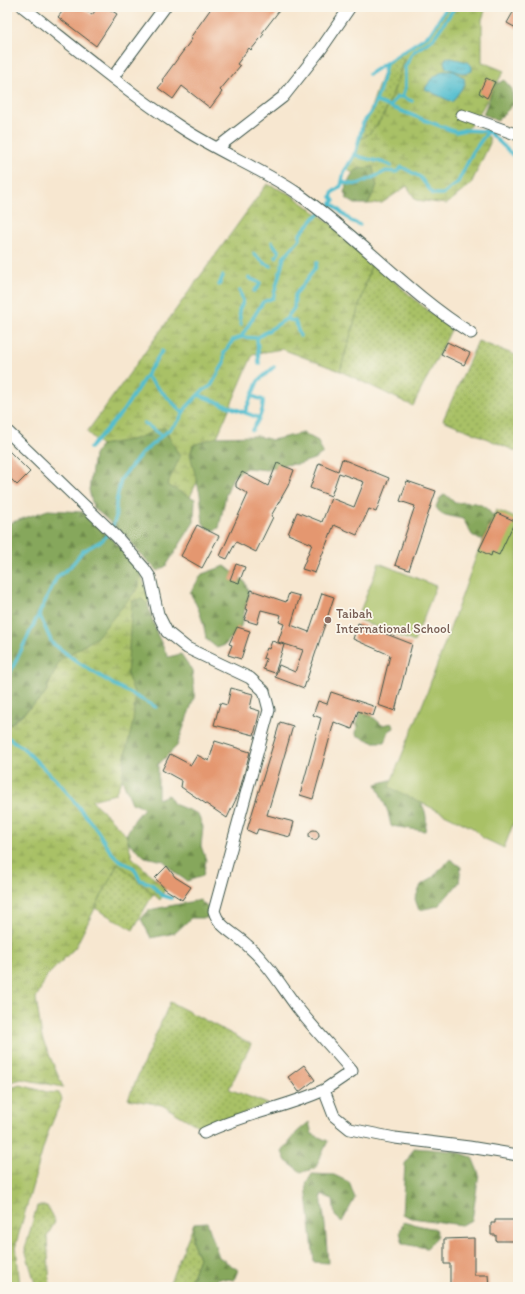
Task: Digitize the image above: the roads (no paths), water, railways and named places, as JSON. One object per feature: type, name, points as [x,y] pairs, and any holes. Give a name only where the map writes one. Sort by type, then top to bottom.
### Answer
[{"type":"street","points":[[23,7],[113,78],[180,127],[296,193],[331,219],[444,316],[471,333]]},
{"type":"street","points":[[113,78],[165,7]]},
{"type":"street","points":[[216,148],[283,97],[321,48],[350,7]]},
{"type":"street","points":[[462,115],[518,135]]},
{"type":"street","points":[[7,431],[116,536],[150,577],[158,614],[167,632],[187,648],[250,678],[264,691],[266,696],[269,710],[214,911],[216,920],[246,943],[263,960],[300,1010],[352,1071],[324,1090],[305,1099],[234,1120],[204,1133]]},
{"type":"street","points":[[324,1090],[334,1116],[350,1129],[395,1138],[469,1147],[518,1156]]},
{"type":"water","points":[[447,57],[468,62],[472,66],[472,71],[465,74],[446,68],[444,61]]},
{"type":"water","points":[[443,71],[454,71],[464,78],[465,84],[452,102],[425,89],[431,79]]},
{"type":"waterway","points":[[369,74],[430,34],[447,7]]},
{"type":"waterway","points":[[390,106],[397,97],[402,97],[405,88],[405,67],[413,52],[433,39],[455,7]]},
{"type":"waterway","points":[[7,679],[57,577],[70,567],[83,551],[101,541],[110,533],[116,517],[116,503],[121,479],[142,453],[178,422],[186,408],[201,392],[211,386],[224,363],[224,353],[233,340],[241,337],[263,302],[273,298],[284,257],[300,239],[300,234],[315,217],[327,209],[334,201],[331,197],[333,192],[341,186],[344,172],[356,152],[363,123],[371,112],[379,93],[386,64]]},
{"type":"waterway","points":[[402,97],[412,101]]},
{"type":"waterway","points":[[375,101],[456,132],[464,130],[488,131],[518,160]]},
{"type":"waterway","points":[[342,182],[358,184],[386,171],[396,172],[402,167],[420,177],[433,194],[443,194],[458,182],[473,152],[488,131]]},
{"type":"waterway","points":[[354,154],[391,166]]},
{"type":"waterway","points":[[331,203],[351,221],[360,225]]},
{"type":"waterway","points":[[272,242],[279,252],[276,257]]},
{"type":"waterway","points":[[254,254],[264,263],[271,266]]},
{"type":"waterway","points":[[286,319],[294,308],[295,295],[315,269],[317,262]]},
{"type":"waterway","points":[[219,285],[223,276]]},
{"type":"waterway","points":[[249,278],[260,283],[254,291]]},
{"type":"waterway","points":[[240,291],[243,302],[239,310],[241,325]]},
{"type":"waterway","points":[[241,337],[257,338],[286,319],[295,321],[300,336]]},
{"type":"waterway","points":[[257,338],[259,364]]},
{"type":"waterway","points":[[90,448],[123,411],[162,351]]},
{"type":"waterway","points":[[245,412],[258,381],[274,367]]},
{"type":"waterway","points":[[146,376],[183,413]]},
{"type":"waterway","points":[[199,395],[259,418]]},
{"type":"waterway","points":[[252,396],[263,400],[263,408],[252,430]]},
{"type":"waterway","points":[[144,423],[161,435]]},
{"type":"waterway","points":[[39,614],[52,643],[79,663],[113,684],[156,707]]},
{"type":"waterway","points":[[7,737],[22,747],[61,785],[97,830],[110,851],[119,860],[134,868],[140,880],[152,884],[161,895],[171,898]]},
{"type":"place","name":"Taibah International School","points":[[328,620]]}]
